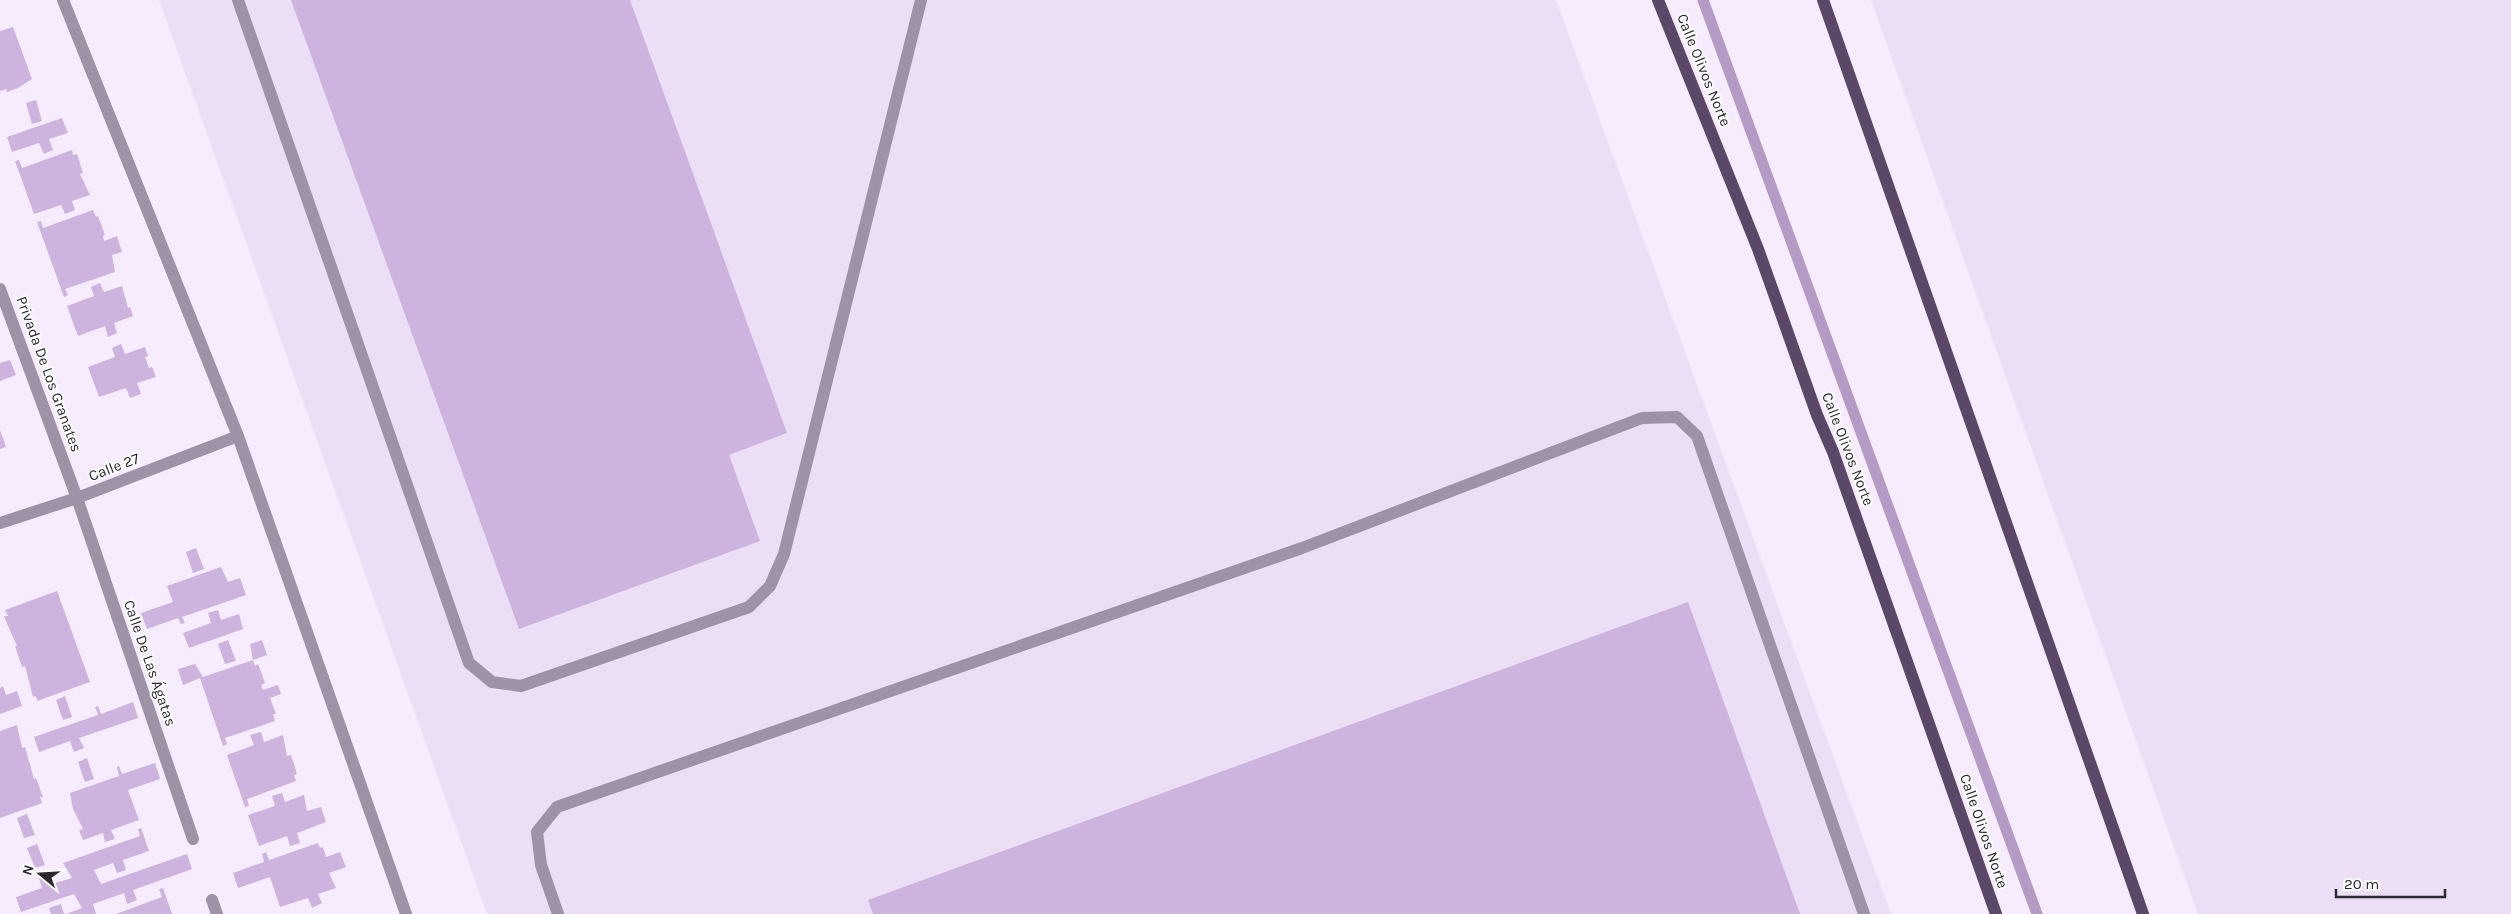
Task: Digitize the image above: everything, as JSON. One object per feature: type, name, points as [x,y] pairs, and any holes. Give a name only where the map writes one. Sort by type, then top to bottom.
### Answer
[{"type":"main road","name":"Calle Olivos Norte","points":[[1658,0],[1758,249],[1817,415],[1833,452],[1996,914]]},
{"type":"main road","points":[[1823,0],[2143,914]]},
{"type":"street","points":[[63,0],[238,436],[406,914]]},
{"type":"street","points":[[238,0],[469,663],[492,682],[521,686],[749,607],[770,586],[784,554],[921,0]]},
{"type":"street","name":"Privada De Los Granates","points":[[0,288],[77,498]]},
{"type":"street","points":[[558,914],[541,865],[537,832],[558,807],[1302,548],[1642,418],[1677,417],[1697,436],[1864,914]]},
{"type":"street","name":"Calle 27","points":[[0,523],[77,498],[238,436]]},
{"type":"street","name":"Calle De Las Ágatas","points":[[77,498],[193,839]]},
{"type":"street","points":[[212,900],[217,914]]},
{"type":"shaded area","points":[[159,0],[1556,0],[1891,914],[487,914]]},
{"type":"shaded area","points":[[1871,0],[2511,0],[2511,914],[2198,914]]},
{"type":"building","points":[[291,0],[630,0],[787,433],[729,455],[760,541],[519,629]]},
{"type":"building","points":[[13,27],[32,79],[18,88],[7,92],[6,89],[0,91],[0,31]]},
{"type":"building","points":[[36,100],[42,121],[32,124],[26,103]]},
{"type":"building","points":[[62,118],[68,133],[49,139],[53,150],[44,154],[39,143],[12,152],[7,137]]},
{"type":"building","points":[[72,150],[73,155],[77,154],[83,173],[80,174],[90,195],[72,201],[75,210],[65,214],[61,205],[34,214],[15,161],[19,160],[22,168]]},
{"type":"building","points":[[93,210],[96,217],[98,216],[105,235],[103,236],[104,241],[117,236],[122,252],[112,255],[115,272],[65,289],[68,295],[64,297],[37,222],[41,221],[43,228]]},
{"type":"building","points":[[100,283],[104,292],[122,286],[128,308],[130,307],[133,316],[114,323],[117,333],[108,337],[105,326],[78,336],[67,306],[94,296],[91,287]]},
{"type":"building","points":[[121,344],[125,354],[145,347],[148,356],[145,357],[149,368],[152,367],[156,377],[137,383],[141,394],[130,398],[126,388],[99,397],[88,367],[115,357],[112,348]]},
{"type":"building","points":[[10,360],[16,375],[0,381],[0,363]]},
{"type":"building","points":[[0,430],[6,447],[0,449]]},
{"type":"building","points":[[196,548],[204,569],[193,573],[186,552]]},
{"type":"building","points":[[221,567],[228,582],[240,578],[246,595],[182,617],[185,623],[181,624],[178,618],[147,629],[141,613],[173,602],[167,586]]},
{"type":"building","points":[[57,591],[90,682],[37,701],[36,696],[33,697],[25,666],[22,667],[15,646],[17,646],[4,616],[8,616],[5,610]]},
{"type":"building","points":[[1688,602],[1800,914],[873,914],[868,900]]},
{"type":"building","points":[[218,610],[221,620],[239,614],[243,629],[189,648],[183,633],[211,623],[208,613]]},
{"type":"building","points":[[228,640],[236,661],[225,664],[218,644]]},
{"type":"building","points":[[262,640],[267,655],[253,660],[250,644]]},
{"type":"building","points":[[253,660],[255,666],[258,664],[265,683],[261,685],[263,690],[278,685],[281,694],[270,698],[276,714],[273,714],[275,721],[225,738],[227,744],[223,746],[200,678],[183,685],[178,669],[195,664],[203,677]]},
{"type":"building","points":[[3,686],[6,695],[17,691],[22,706],[0,714],[0,688]]},
{"type":"building","points":[[65,696],[72,717],[63,720],[56,700]]},
{"type":"building","points":[[133,702],[138,718],[79,738],[84,748],[74,752],[70,741],[39,752],[34,737],[98,715],[95,707],[98,706],[101,714]]},
{"type":"building","points":[[17,725],[22,748],[25,747],[34,779],[36,778],[43,797],[40,797],[42,803],[0,818],[0,731]]},
{"type":"building","points":[[261,732],[264,742],[283,735],[287,756],[291,755],[297,774],[294,775],[296,781],[247,799],[249,806],[245,807],[227,755],[254,745],[250,735]]},
{"type":"building","points":[[87,758],[94,779],[85,782],[78,762]]},
{"type":"building","points":[[155,763],[160,779],[128,790],[139,820],[111,830],[115,839],[105,842],[103,833],[83,840],[79,830],[83,829],[73,809],[70,793],[119,776],[117,767],[119,766],[122,774]]},
{"type":"building","points":[[282,793],[285,802],[304,795],[307,811],[321,807],[326,822],[297,833],[300,843],[290,846],[287,836],[259,846],[248,815],[275,806],[272,796]]},
{"type":"building","points":[[27,814],[35,835],[24,838],[17,818]]},
{"type":"building","points":[[141,828],[149,851],[123,860],[126,870],[117,873],[113,863],[94,870],[101,884],[187,854],[192,869],[133,890],[137,900],[127,904],[124,893],[93,904],[96,914],[66,914],[82,908],[74,894],[21,912],[16,897],[42,888],[39,878],[49,875],[52,884],[72,878],[63,863],[140,836],[138,829]]},
{"type":"building","points":[[318,843],[320,848],[323,847],[326,857],[340,852],[346,867],[329,873],[336,888],[318,894],[322,903],[312,908],[308,898],[280,907],[270,877],[238,888],[233,873],[264,862],[262,854],[266,852],[269,860]]},
{"type":"building","points":[[37,844],[45,865],[35,868],[27,848]]},
{"type":"building","points":[[163,888],[172,914],[116,914],[162,897],[159,889]]},
{"type":"building","points":[[61,904],[64,914],[51,914],[49,908]]},
{"type":"waterway","points":[[1703,0],[2037,914]]}]
